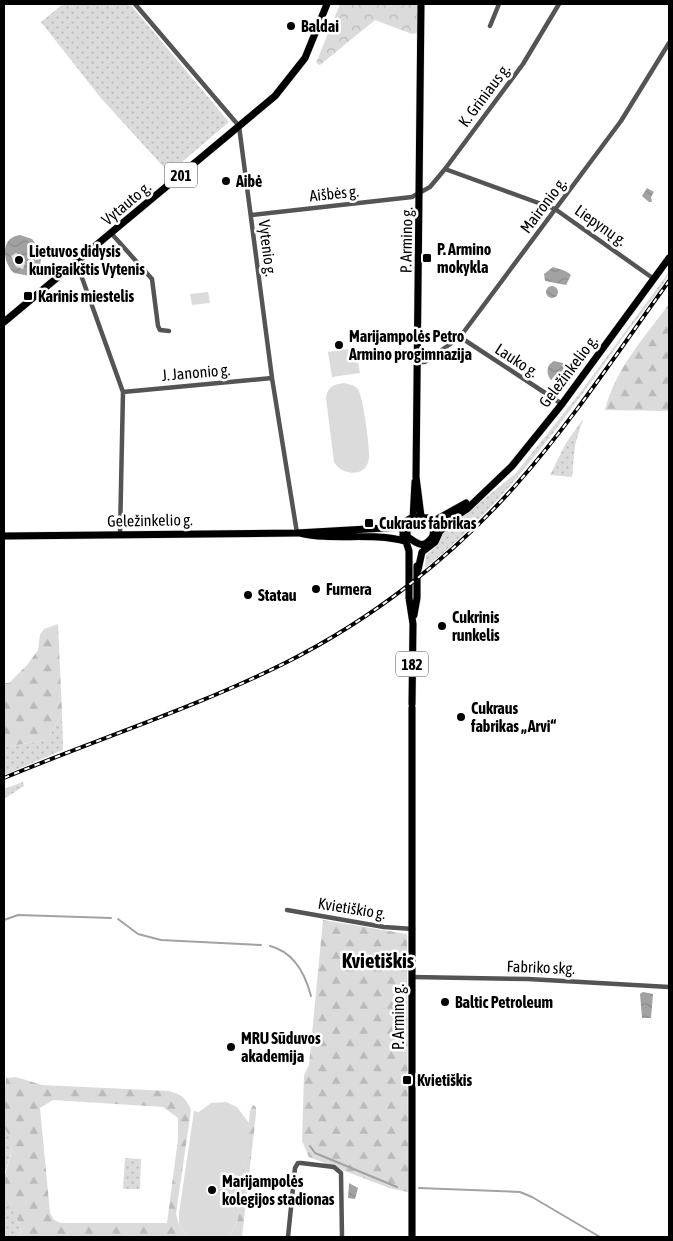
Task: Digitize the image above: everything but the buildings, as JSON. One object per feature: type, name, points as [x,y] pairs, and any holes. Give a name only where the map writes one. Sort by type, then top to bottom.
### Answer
[{"type":"main road","name":"Vytauto g.","points":[[4,322],[275,96],[294,74],[312,45],[327,4]]},
{"type":"main road","name":"P. Armino g.","points":[[405,537],[413,520],[416,477],[421,4]]},
{"type":"main road","name":"Geležinkelio g.","points":[[429,521],[467,506],[512,466],[562,404],[669,258]]},
{"type":"main road","name":"P. Armino g.","points":[[416,477],[429,521]]},
{"type":"main road","name":"Geležinkelio g.","points":[[429,521],[467,506]]},
{"type":"main road","points":[[418,570],[424,550],[435,542],[442,528],[467,506]]},
{"type":"main road","points":[[413,520],[428,524],[429,521]]},
{"type":"main road","points":[[403,527],[413,520],[429,521]]},
{"type":"main road","points":[[405,537],[417,543],[430,541],[429,521]]},
{"type":"main road","name":"P. Armino g.","points":[[403,527],[409,548],[409,598],[413,624]]},
{"type":"main road","name":"Geležinkelio g.","points":[[4,536],[297,533],[403,527]]},
{"type":"main road","name":"Geležinkelio g.","points":[[297,533],[310,536],[405,537]]},
{"type":"main road","name":"P. Armino g.","points":[[412,1237],[412,706],[413,624],[417,598],[418,570],[417,543]]},
{"type":"main road","name":"P. Armino g.","points":[[409,570],[417,543]]},
{"type":"street","points":[[136,4],[240,126]]},
{"type":"street","points":[[490,26],[499,4]]},
{"type":"street","name":"K. Griniaus g.","points":[[420,194],[430,187],[445,169],[523,64],[559,4]]},
{"type":"street","name":"Maironio g.","points":[[418,362],[424,362],[460,337],[621,121],[669,42]]},
{"type":"street","name":"Vytenio g.","points":[[240,126],[272,378],[297,533]]},
{"type":"street","name":"Liepynų g.","points":[[445,169],[555,209],[654,279]]},
{"type":"street","name":"Aišbės g.","points":[[250,215],[412,197],[420,194]]},
{"type":"street","points":[[111,233],[152,280],[158,326],[160,330],[169,331]]},
{"type":"street","points":[[76,261],[123,392],[120,535]]},
{"type":"street","name":"Lauko g.","points":[[460,337],[562,404]]},
{"type":"street","name":"J. Janonio g.","points":[[123,392],[272,378]]},
{"type":"street","name":"Kvietiškio g.","points":[[287,910],[413,929]]},
{"type":"street","name":"Fabriko skg.","points":[[412,977],[536,979],[669,987]]},
{"type":"street","points":[[288,1237],[295,1168],[298,1163],[334,1167],[340,1173],[342,1237]]},
{"type":"green space","points":[[63,4],[130,4],[229,122],[169,173],[100,97],[41,22]]},
{"type":"green space","points":[[340,4],[417,4],[417,33],[412,34],[375,20],[320,65],[316,63]]},
{"type":"green space","points":[[16,253],[23,257],[25,263],[23,269],[16,267],[11,256]]},
{"type":"green space","points":[[669,272],[657,293],[534,457],[483,515],[455,543],[425,568],[426,555],[437,546],[444,532],[516,473],[583,389]]},
{"type":"green space","points":[[208,292],[210,303],[192,305],[190,294]]},
{"type":"green space","points":[[669,304],[669,411],[605,410],[623,367]]},
{"type":"green space","points":[[356,348],[360,373],[332,377],[328,352]]},
{"type":"green space","points":[[344,383],[358,389],[360,394],[368,444],[369,458],[367,464],[364,469],[354,473],[343,470],[334,462],[326,398],[328,391],[332,387]]},
{"type":"green space","points":[[583,419],[575,445],[572,477],[550,475],[566,443]]},
{"type":"green space","points":[[58,624],[62,713],[47,740],[4,747],[4,683],[9,683],[27,665],[38,650],[40,635],[44,629]]},
{"type":"green space","points":[[62,713],[63,750],[4,775],[4,747],[47,740]]},
{"type":"green space","points":[[23,782],[24,786],[4,799],[4,789]]},
{"type":"green space","points":[[323,920],[407,934],[408,1192],[389,1188],[309,1157],[302,1141],[304,1075],[309,1065]]},
{"type":"green space","points":[[16,1077],[42,1085],[169,1091],[183,1097],[191,1110],[176,1214],[179,1225],[187,1237],[21,1237],[19,1223],[6,1200],[3,1188],[12,1145],[11,1139],[4,1127],[3,1118],[6,1078]],"holes":[[[53,1100],[163,1107],[178,1118],[178,1139],[167,1223],[61,1223],[54,1220],[50,1213],[40,1108]]]},
{"type":"green space","name":"Marijampolės kolegijos stadionas","points":[[226,1102],[237,1107],[249,1123],[237,1222],[229,1237],[187,1237],[179,1225],[179,1213],[194,1111],[199,1112],[211,1103]]},
{"type":"green space","points":[[253,1105],[256,1107],[256,1114],[242,1237],[229,1237],[237,1222],[250,1111]]},
{"type":"green space","points":[[4,1127],[11,1137],[12,1150],[4,1175]]},
{"type":"green space","points":[[125,1158],[141,1159],[140,1189],[123,1189]]},
{"type":"green space","points":[[4,1194],[17,1220],[21,1237],[4,1237]]},
{"type":"water","points":[[647,188],[654,192],[651,197],[652,202],[649,202],[642,196]]},
{"type":"water","points":[[20,235],[32,239],[42,252],[40,266],[30,276],[14,273],[7,263],[5,257],[6,245],[14,237]],"holes":[[[16,253],[23,257],[25,263],[23,269],[16,267],[11,256]]]},
{"type":"water","points":[[553,267],[571,275],[566,285],[545,281],[544,274]]},
{"type":"water","points":[[550,286],[554,286],[558,292],[554,298],[550,298],[546,294],[546,290]]},
{"type":"water","points":[[554,361],[563,363],[564,370],[561,375],[551,380],[548,370],[549,365]]},
{"type":"water","points":[[643,992],[653,994],[651,1018],[642,1018],[640,994]]},
{"type":"water","points":[[349,1183],[358,1188],[355,1199],[348,1198]]},
{"type":"waterway","points":[[4,920],[18,915],[111,918]]},
{"type":"waterway","points":[[118,919],[138,934],[161,940],[261,945]]},
{"type":"waterway","points":[[270,946],[286,953],[292,958],[302,972],[311,996]]},
{"type":"waterway","points":[[310,1146],[315,1153],[397,1187]]},
{"type":"waterway","points":[[419,1188],[520,1192],[532,1197],[600,1237]]},
{"type":"railway","points":[[4,778],[181,709],[251,679],[317,646],[379,607],[437,562],[464,538],[515,486],[556,437],[669,281]]},
{"type":"place","name":"Baldai","points":[[291,26]]},
{"type":"place","name":"Aibė","points":[[226,181]]},
{"type":"place","name":"P. Armino mokykla","points":[[427,258]]},
{"type":"place","name":"Lietuvos didysis kunigaikštis Vytenis","points":[[19,260]]},
{"type":"place","name":"Karinis miestelis","points":[[28,296]]},
{"type":"place","name":"Marijampolės Petro Armino progimnazija","points":[[339,345]]},
{"type":"place","name":"Cukraus fabrikas","points":[[369,523]]},
{"type":"place","name":"Furnera","points":[[316,589]]},
{"type":"place","name":"Statau","points":[[248,595]]},
{"type":"place","name":"Cukrinis runkelis","points":[[442,626]]},
{"type":"place","name":"Cukraus fabrikas „Arvi“","points":[[461,717]]},
{"type":"place","name":"Baltic Petroleum","points":[[445,1002]]},
{"type":"place","name":"MRU Sūduvos akademija","points":[[231,1047]]},
{"type":"place","name":"Kvietiškis","points":[[407,1080]]},
{"type":"place","name":"Marijampolės kolegijos stadionas","points":[[212,1190]]},
{"type":"district","name":"Kvietiškis","points":[[378,960]]}]
